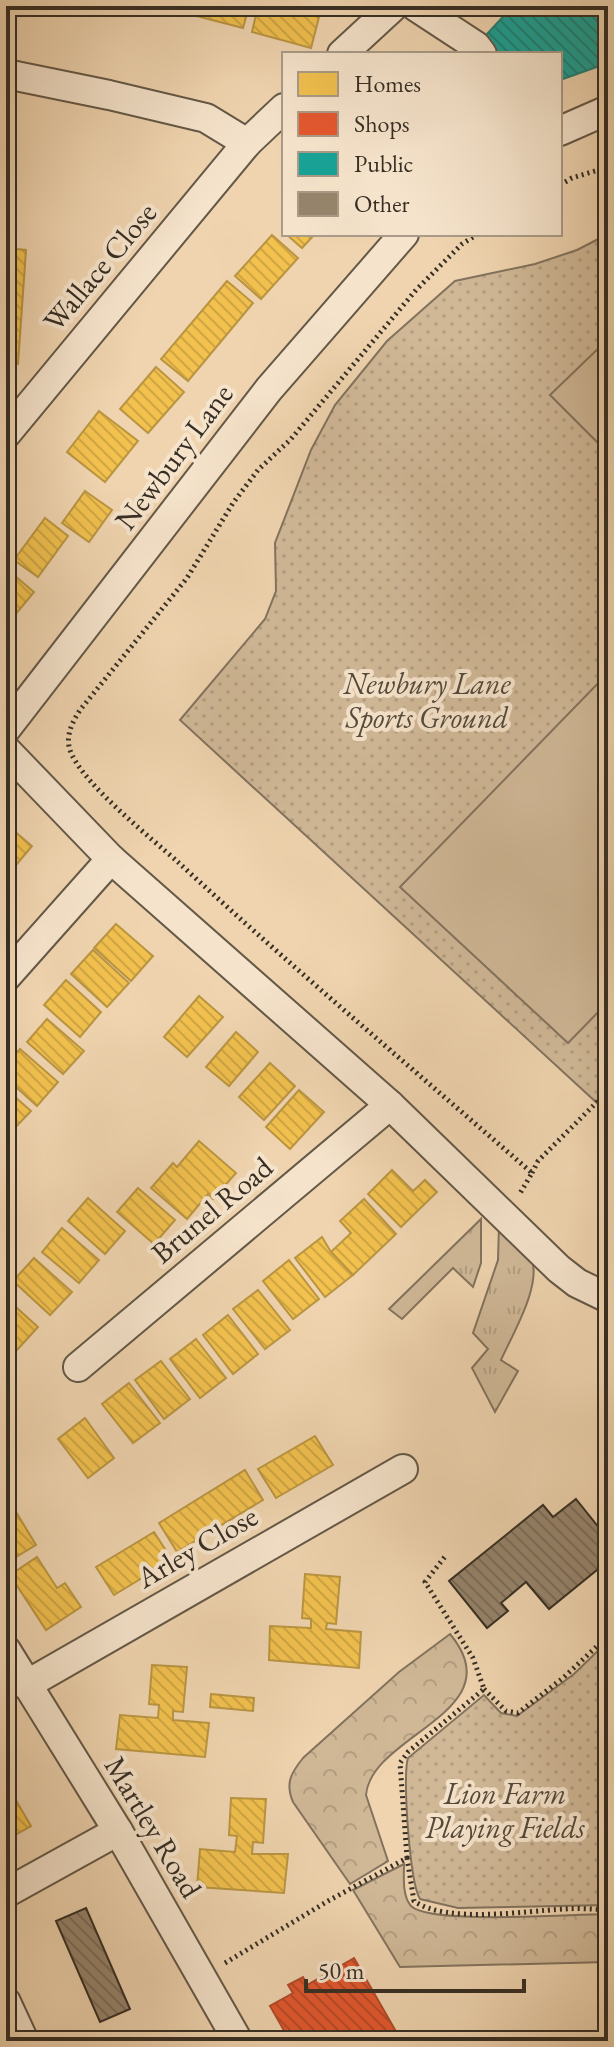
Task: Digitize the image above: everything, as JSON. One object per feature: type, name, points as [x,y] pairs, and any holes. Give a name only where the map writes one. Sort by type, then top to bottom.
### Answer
[{"type":"street","points":[[344,52],[394,6]]},
{"type":"street","points":[[415,6],[480,52]]},
{"type":"street","points":[[6,74],[206,118],[247,143]]},
{"type":"street","name":"Wallace Close","points":[[6,434],[247,143],[282,110]]},
{"type":"street","points":[[583,123],[608,110]]},
{"type":"street","name":"Newbury Lane","points":[[6,729],[269,389],[402,236]]},
{"type":"street","points":[[6,750],[111,859],[390,1105],[559,1269],[577,1283],[608,1298]]},
{"type":"street","points":[[6,977],[111,859]]},
{"type":"street","name":"Brunel Road","points":[[78,1367],[390,1105]]},
{"type":"street","name":"Arley Close","points":[[26,1685],[403,1469]]},
{"type":"street","name":"Martley Road","points":[[6,1650],[118,1831],[238,2041]]},
{"type":"street","points":[[6,1893],[118,1831]]},
{"type":"street","points":[[6,2002],[24,2041]]},
{"type":"path","points":[[562,184],[608,167]]},
{"type":"path","points":[[475,236],[462,244],[416,290],[291,439],[258,470],[233,503],[187,578],[80,710],[69,728],[69,740],[70,752],[80,768],[113,804],[532,1173]]},
{"type":"path","points":[[495,1207],[518,1197],[538,1161],[608,1091]]},
{"type":"path","points":[[447,1554],[425,1582],[473,1658],[484,1689],[506,1711],[518,1713],[563,1678],[608,1636]]},
{"type":"path","points":[[484,1689],[408,1752],[400,1763],[407,1858],[414,1901],[423,1907],[476,1914],[608,1910]]},
{"type":"path","points":[[201,1979],[328,1901],[407,1858]]},
{"type":"green space","name":"Newbury Lane Sports Ground","points":[[608,234],[608,1091],[597,1103],[180,720],[265,619],[276,591],[275,543],[311,450],[335,405],[387,341],[455,281],[535,264],[577,250]]},
{"type":"green space","points":[[608,339],[608,453],[550,395]]},
{"type":"green space","points":[[608,673],[608,1002],[568,1043],[400,887]]},
{"type":"green space","points":[[481,1219],[481,1263],[473,1287],[453,1268],[402,1319],[389,1309]]},
{"type":"green space","points":[[499,1225],[521,1244],[531,1257],[534,1268],[525,1309],[501,1360],[518,1371],[495,1412],[472,1368],[488,1349],[473,1333],[498,1260]]},
{"type":"green space","points":[[450,1634],[465,1661],[465,1683],[453,1703],[390,1755],[374,1774],[366,1795],[388,1861],[350,1884],[293,1802],[289,1784],[292,1774],[303,1758],[399,1672]]},
{"type":"green space","name":"Lion Farm Playing Fields","points":[[608,1641],[608,1905],[458,1908],[420,1899],[413,1873],[408,1829],[408,1758],[484,1695],[501,1713],[517,1716],[574,1674]]},
{"type":"green space","points":[[404,1864],[406,1897],[411,1906],[424,1912],[473,1917],[608,1914],[608,1962],[400,1967],[353,1890]]},
{"type":"building: Homes","points":[[183,6],[249,6],[243,28],[181,12]]},
{"type":"building: Homes","points":[[258,6],[277,6],[319,17],[311,48],[252,32]]},
{"type":"building: Homes","points":[[272,235],[298,258],[261,299],[235,276]]},
{"type":"building: Homes","points":[[288,236],[313,236],[302,248]]},
{"type":"building: Homes","points":[[6,248],[26,250],[18,364],[6,363]]},
{"type":"building: Homes","points":[[227,281],[253,303],[188,381],[161,359]]},
{"type":"building: Homes","points":[[156,367],[184,392],[148,433],[120,409]]},
{"type":"building: Homes","points":[[99,411],[138,441],[105,482],[67,452]]},
{"type":"building: Homes","points":[[85,491],[112,510],[89,542],[62,523]]},
{"type":"building: Homes","points":[[45,518],[68,536],[38,577],[14,560]]},
{"type":"building: Homes","points":[[14,575],[34,592],[6,626],[6,585]]},
{"type":"building: Homes","points":[[6,824],[32,846],[6,877]]},
{"type":"building: Homes","points":[[116,924],[153,956],[131,981],[94,948]]},
{"type":"building: Homes","points":[[93,950],[129,983],[107,1007],[71,974]]},
{"type":"building: Homes","points":[[66,980],[101,1012],[80,1037],[44,1005]]},
{"type":"building: Homes","points":[[199,996],[223,1017],[187,1057],[164,1037]]},
{"type":"building: Homes","points":[[47,1019],[84,1051],[63,1074],[27,1042]]},
{"type":"building: Homes","points":[[236,1032],[258,1052],[229,1086],[206,1067]]},
{"type":"building: Homes","points":[[20,1049],[58,1082],[37,1106],[6,1078],[6,1065]]},
{"type":"building: Homes","points":[[270,1063],[295,1086],[264,1120],[239,1097]]},
{"type":"building: Homes","points":[[6,1089],[31,1111],[10,1133],[6,1129]]},
{"type":"building: Homes","points":[[299,1090],[324,1112],[290,1149],[266,1127]]},
{"type":"building: Homes","points":[[199,1141],[236,1173],[213,1199],[208,1194],[187,1219],[151,1188],[173,1163],[177,1167]]},
{"type":"building: Homes","points":[[392,1170],[413,1191],[425,1180],[437,1192],[401,1227],[368,1194]]},
{"type":"building: Homes","points":[[138,1188],[175,1220],[154,1244],[117,1212]]},
{"type":"building: Homes","points":[[88,1198],[125,1231],[105,1254],[68,1221]]},
{"type":"building: Homes","points":[[364,1199],[396,1234],[353,1275],[331,1252],[351,1233],[340,1221]]},
{"type":"building: Homes","points":[[62,1228],[99,1260],[79,1283],[42,1252]]},
{"type":"building: Homes","points":[[322,1237],[331,1252],[353,1275],[325,1297],[295,1258]]},
{"type":"building: Homes","points":[[34,1258],[72,1292],[50,1315],[13,1281]]},
{"type":"building: Homes","points":[[289,1260],[319,1299],[293,1319],[263,1281]]},
{"type":"building: Homes","points":[[258,1290],[290,1330],[265,1349],[233,1309]]},
{"type":"building: Homes","points":[[6,1298],[38,1327],[16,1351],[6,1342]]},
{"type":"building: Homes","points":[[228,1315],[258,1354],[233,1374],[203,1335]]},
{"type":"building: Homes","points":[[196,1339],[226,1378],[200,1398],[170,1359]]},
{"type":"building: Homes","points":[[161,1361],[190,1399],[164,1419],[135,1380]]},
{"type":"building: Homes","points":[[129,1383],[160,1423],[133,1443],[102,1404]]},
{"type":"building: Homes","points":[[85,1418],[114,1458],[88,1478],[58,1439]]},
{"type":"building: Homes","points":[[315,1436],[333,1465],[276,1498],[258,1469]]},
{"type":"building: Homes","points":[[245,1470],[263,1500],[177,1552],[159,1523]]},
{"type":"building: Homes","points":[[6,1498],[36,1545],[6,1563]]},
{"type":"building: Homes","points":[[154,1532],[172,1560],[114,1595],[96,1567]]},
{"type":"building: Homes","points":[[37,1557],[57,1588],[65,1583],[81,1607],[46,1630],[10,1575]]},
{"type":"building: Homes","points":[[305,1574],[340,1577],[336,1624],[327,1623],[326,1629],[361,1632],[359,1668],[269,1660],[270,1626],[311,1628],[311,1619],[302,1618]]},
{"type":"building: Homes","points":[[152,1665],[187,1667],[183,1712],[173,1711],[173,1720],[209,1723],[205,1757],[116,1749],[120,1715],[158,1718],[159,1705],[149,1704]]},
{"type":"building: Homes","points":[[211,1694],[254,1698],[253,1711],[210,1707]]},
{"type":"building: Homes","points":[[6,1783],[31,1826],[6,1840]]},
{"type":"building: Homes","points":[[231,1798],[266,1799],[263,1843],[253,1842],[252,1854],[288,1854],[284,1893],[197,1887],[200,1849],[235,1852],[237,1836],[229,1835]]},
{"type":"building: Shops","points":[[354,1958],[398,2035],[387,2041],[290,2041],[270,2006],[293,1993],[288,1985],[303,1977],[307,1985]]},
{"type":"building: Public","points":[[513,6],[590,6],[608,21],[608,46],[604,50],[608,52],[608,63],[562,79],[562,52],[497,52],[485,36]]},
{"type":"building: Other","points":[[576,1499],[608,1539],[608,1561],[549,1609],[526,1582],[501,1603],[508,1611],[487,1628],[449,1581],[543,1505],[553,1517]]},
{"type":"building: Other","points":[[86,1908],[130,2009],[100,2022],[56,1921]]}]
